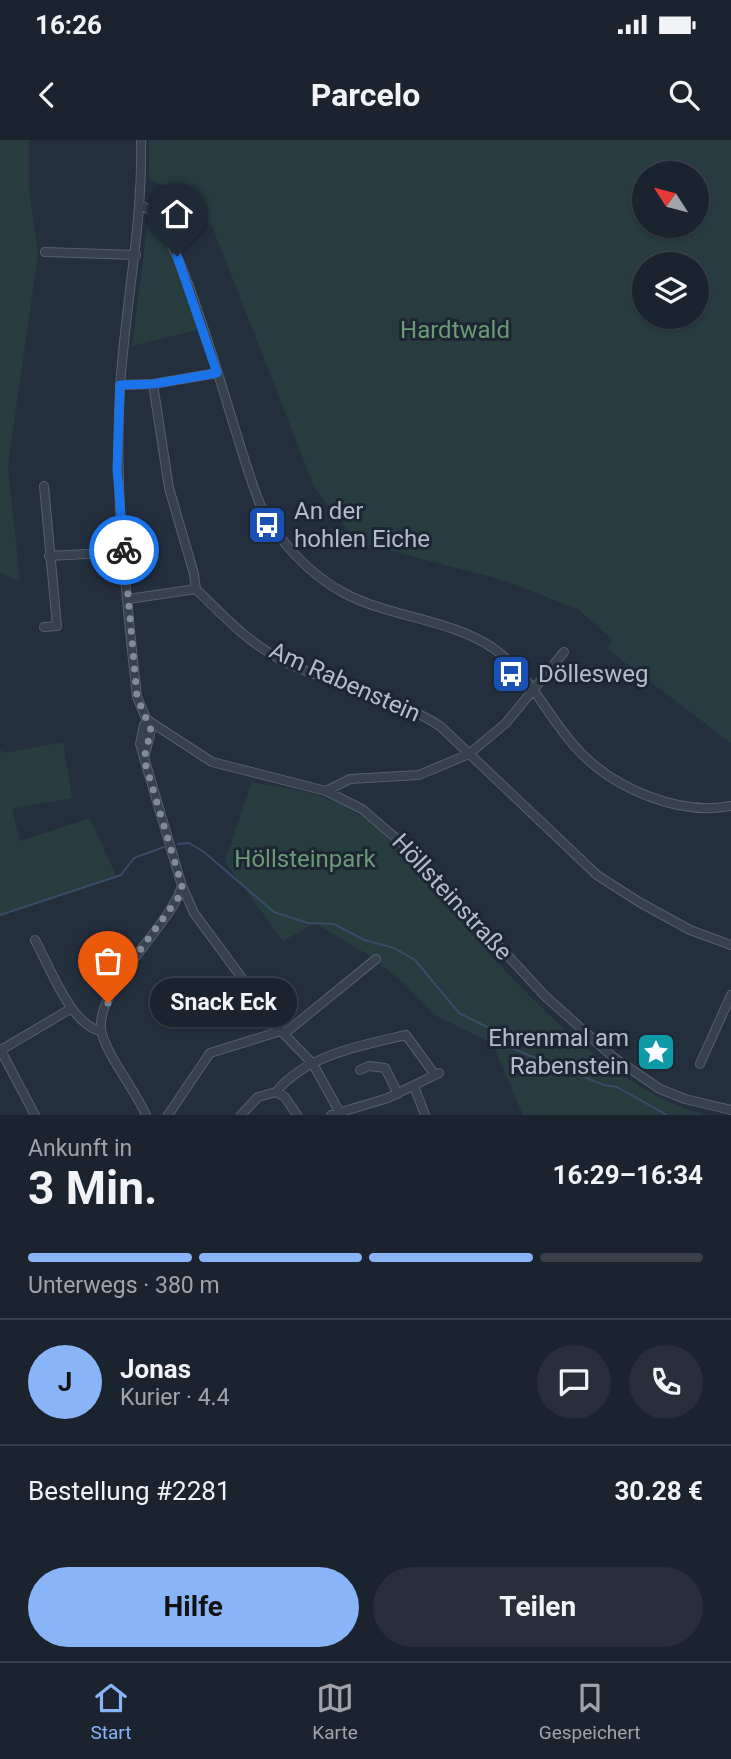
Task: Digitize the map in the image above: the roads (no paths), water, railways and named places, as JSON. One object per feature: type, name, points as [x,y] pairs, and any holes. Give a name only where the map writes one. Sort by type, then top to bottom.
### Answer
[{"type":"street","points":[[141,140],[141,206],[120,385],[117,469],[137,697],[143,715],[149,721],[144,759],[182,886],[194,913],[283,1032],[313,1063],[337,1114],[367,1110],[437,1074],[406,1035],[313,1063],[287,1079],[276,1092],[258,1097],[241,1115]]},
{"type":"street","points":[[141,206],[155,212],[184,271],[261,506],[297,556],[345,594],[460,630],[493,648],[522,672],[580,753],[612,778],[641,794],[681,804],[731,806]]},
{"type":"street","points":[[46,252],[136,255]]},
{"type":"street","points":[[120,385],[153,384],[217,373]]},
{"type":"street","points":[[128,599],[196,589],[169,488],[153,384]]},
{"type":"street","points":[[44,485],[57,626],[44,627]]},
{"type":"street","points":[[49,556],[124,552]]},
{"type":"street","name":"Am Rabenstein","points":[[196,589],[234,626],[285,662],[416,711],[440,726],[597,875],[678,923],[731,945]]},
{"type":"street","points":[[326,791],[350,779],[419,775],[469,754],[506,723],[533,686],[564,652]]},
{"type":"street","name":"Höllsteinstraße","points":[[149,721],[212,762],[326,791],[362,808],[387,827],[545,996],[636,1075],[685,1100],[731,1110]]},
{"type":"street","points":[[146,1115],[101,1031],[102,1014],[135,957],[170,911],[182,886]]},
{"type":"street","points":[[170,911],[181,907],[194,913]]},
{"type":"street","points":[[35,940],[72,1008],[91,1029],[101,1031]]},
{"type":"street","points":[[168,1115],[210,1053],[283,1032],[376,958]]},
{"type":"street","points":[[700,1064],[731,995]]},
{"type":"street","points":[[35,1115],[0,1049],[72,1008]]},
{"type":"street","points":[[360,1070],[369,1066],[386,1068],[398,1094]]},
{"type":"street","points":[[414,1086],[425,1115]]},
{"type":"street","points":[[276,1092],[285,1097],[298,1115]]},
{"type":"waterway","points":[[178,844],[189,843],[204,852],[274,912],[308,923],[334,924],[364,940],[394,948],[415,960],[459,1013],[493,1030],[511,1048],[604,1085],[617,1087],[667,1115]]},
{"type":"waterway","points":[[0,915],[121,875],[134,858],[164,847]]},
{"type":"place","name":"An der hohlen Eiche","points":[[267,525]]},
{"type":"place","name":"Döllesweg","points":[[511,674]]},
{"type":"place","name":"Snack Eck","points":[[108,1003]]},
{"type":"place","name":"Ehrenmal am Rabenstein","points":[[656,1052]]},
{"type":"park label","name":"Hardtwald","points":[[455,330]]},
{"type":"park label","name":"Höllsteinpark","points":[[305,859]]}]
